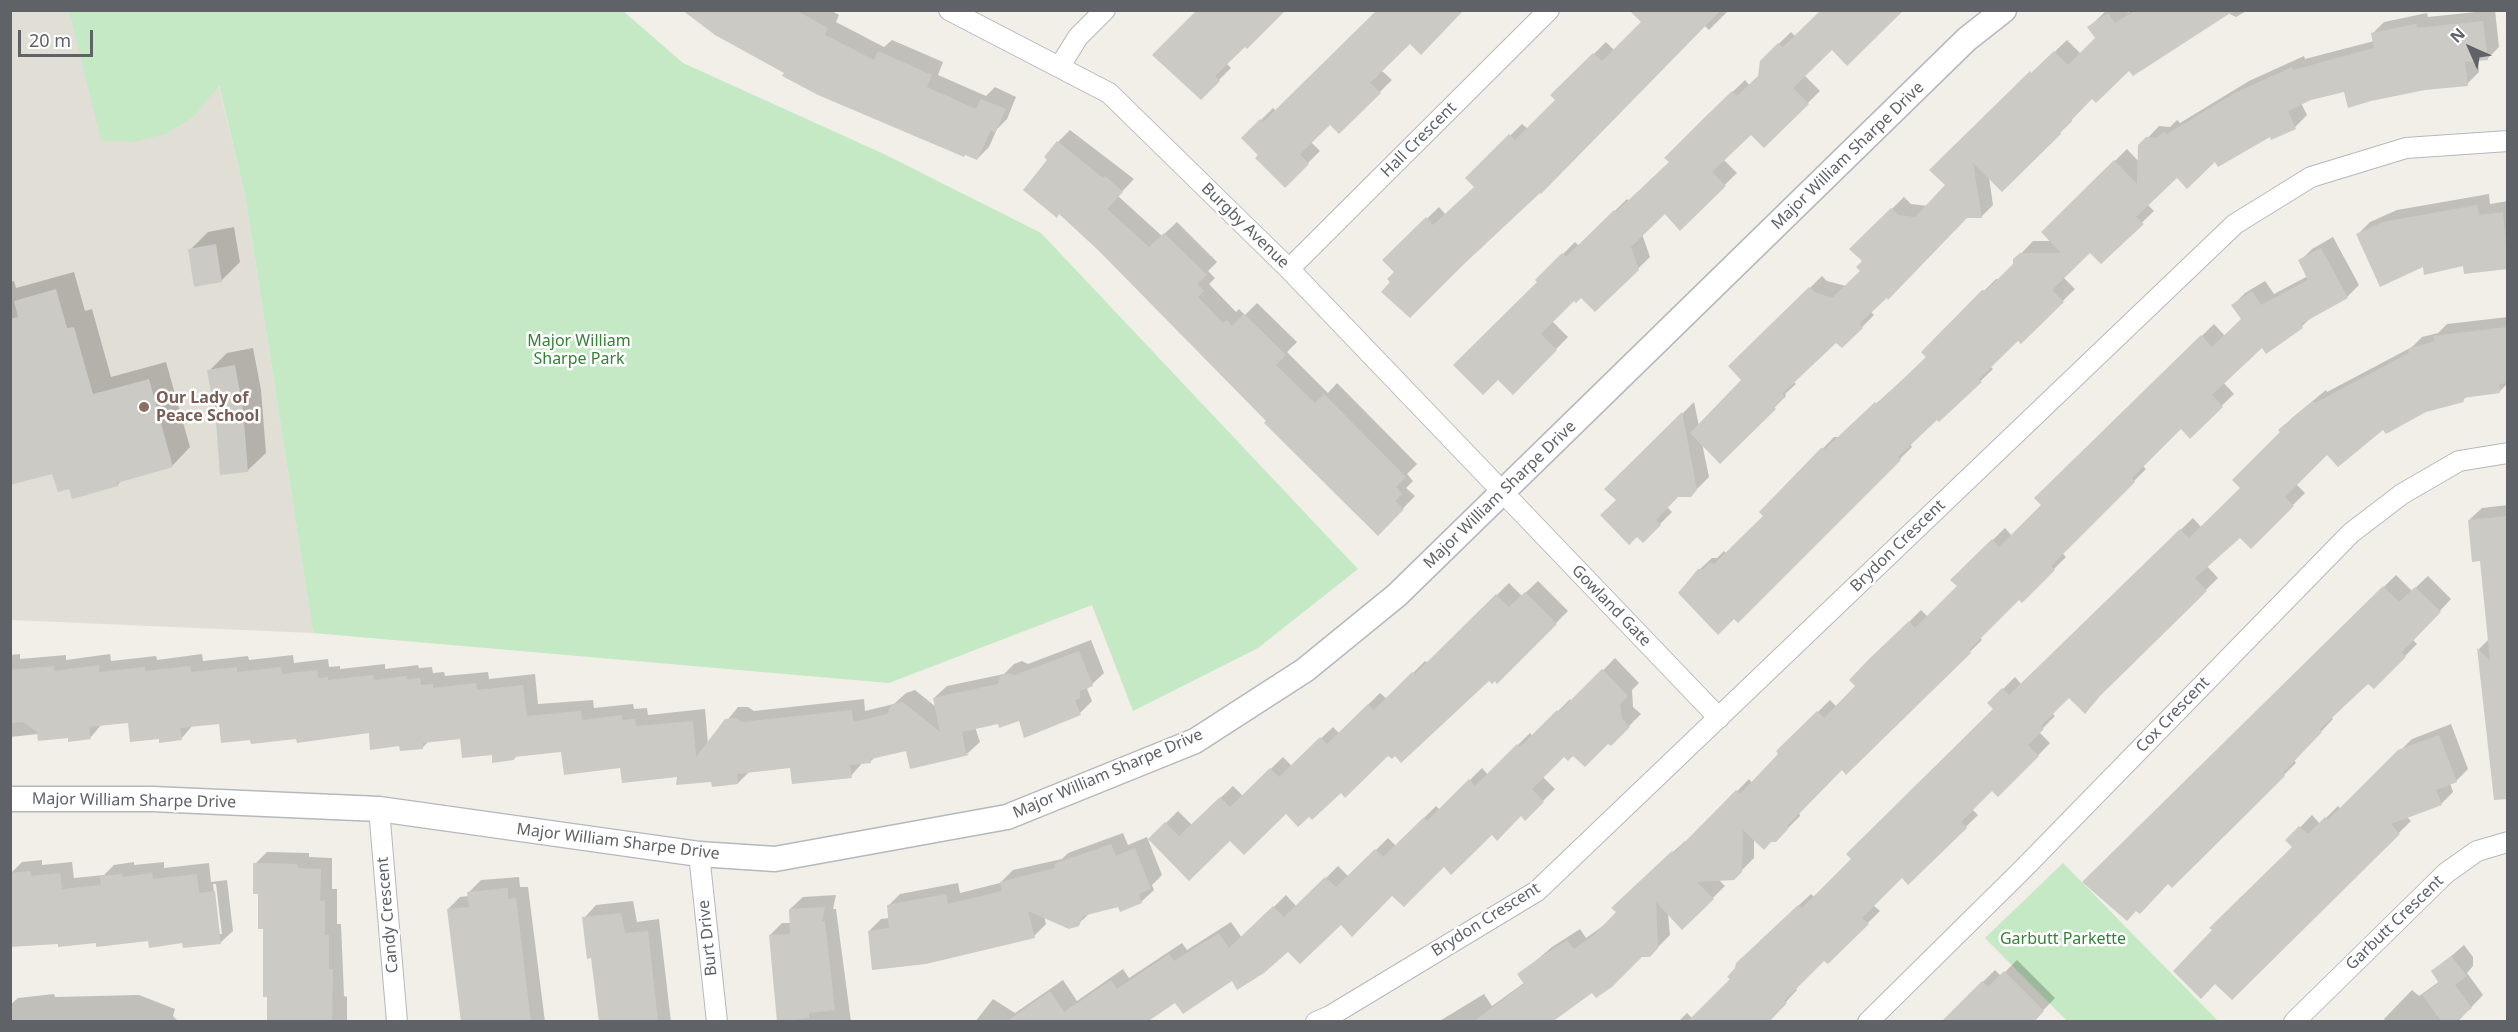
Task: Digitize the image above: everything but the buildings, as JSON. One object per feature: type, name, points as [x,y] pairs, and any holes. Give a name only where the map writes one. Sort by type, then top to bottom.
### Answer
[{"type":"street","name":"Burgby Avenue","points":[[949,10],[1109,93],[1289,269],[1502,493]]},
{"type":"street","points":[[1060,66],[1078,38],[1105,10]]},
{"type":"street","name":"Hall Crescent","points":[[1289,269],[1549,10]]},
{"type":"street","name":"Major William Sharpe Drive","points":[[10,799],[152,799],[379,809],[699,854],[775,859],[1006,817],[1195,741],[1305,670],[1397,595],[1967,39],[2004,10]]},
{"type":"street","name":"Brydon Crescent","points":[[1326,1020],[1537,891],[2235,224],[2311,177],[2406,148],[2508,141]]},
{"type":"street","name":"Cox Crescent","points":[[1868,1022],[2022,870],[2351,534],[2402,494],[2459,461],[2508,453]]},
{"type":"street","name":"Gowland Gate","points":[[1502,493],[1719,718]]},
{"type":"street","name":"Candy Crescent","points":[[379,809],[397,1022]]},
{"type":"street","name":"Garbutt Crescent","points":[[2294,1022],[2446,873],[2477,851],[2508,842]]},
{"type":"street","name":"Burt Drive","points":[[699,854],[717,1022]]},
{"type":"shaded area","name":"Our Lady of Peace School","points":[[11,11],[201,11],[245,195],[313,633],[11,620]]},
{"type":"green space","name":"Major William Sharpe Park","points":[[69,10],[623,11],[683,63],[886,155],[1041,233],[1358,569],[1258,648],[1133,711],[1092,605],[889,683],[313,633],[245,195],[219,85],[193,117],[165,134],[134,142],[101,141]]},
{"type":"green space","name":"Garbutt Parkette","points":[[2063,863],[2218,1021],[2067,1021],[1985,938]]},
{"type":"place","name":"Our Lady of Peace School","points":[[144,407]]}]
